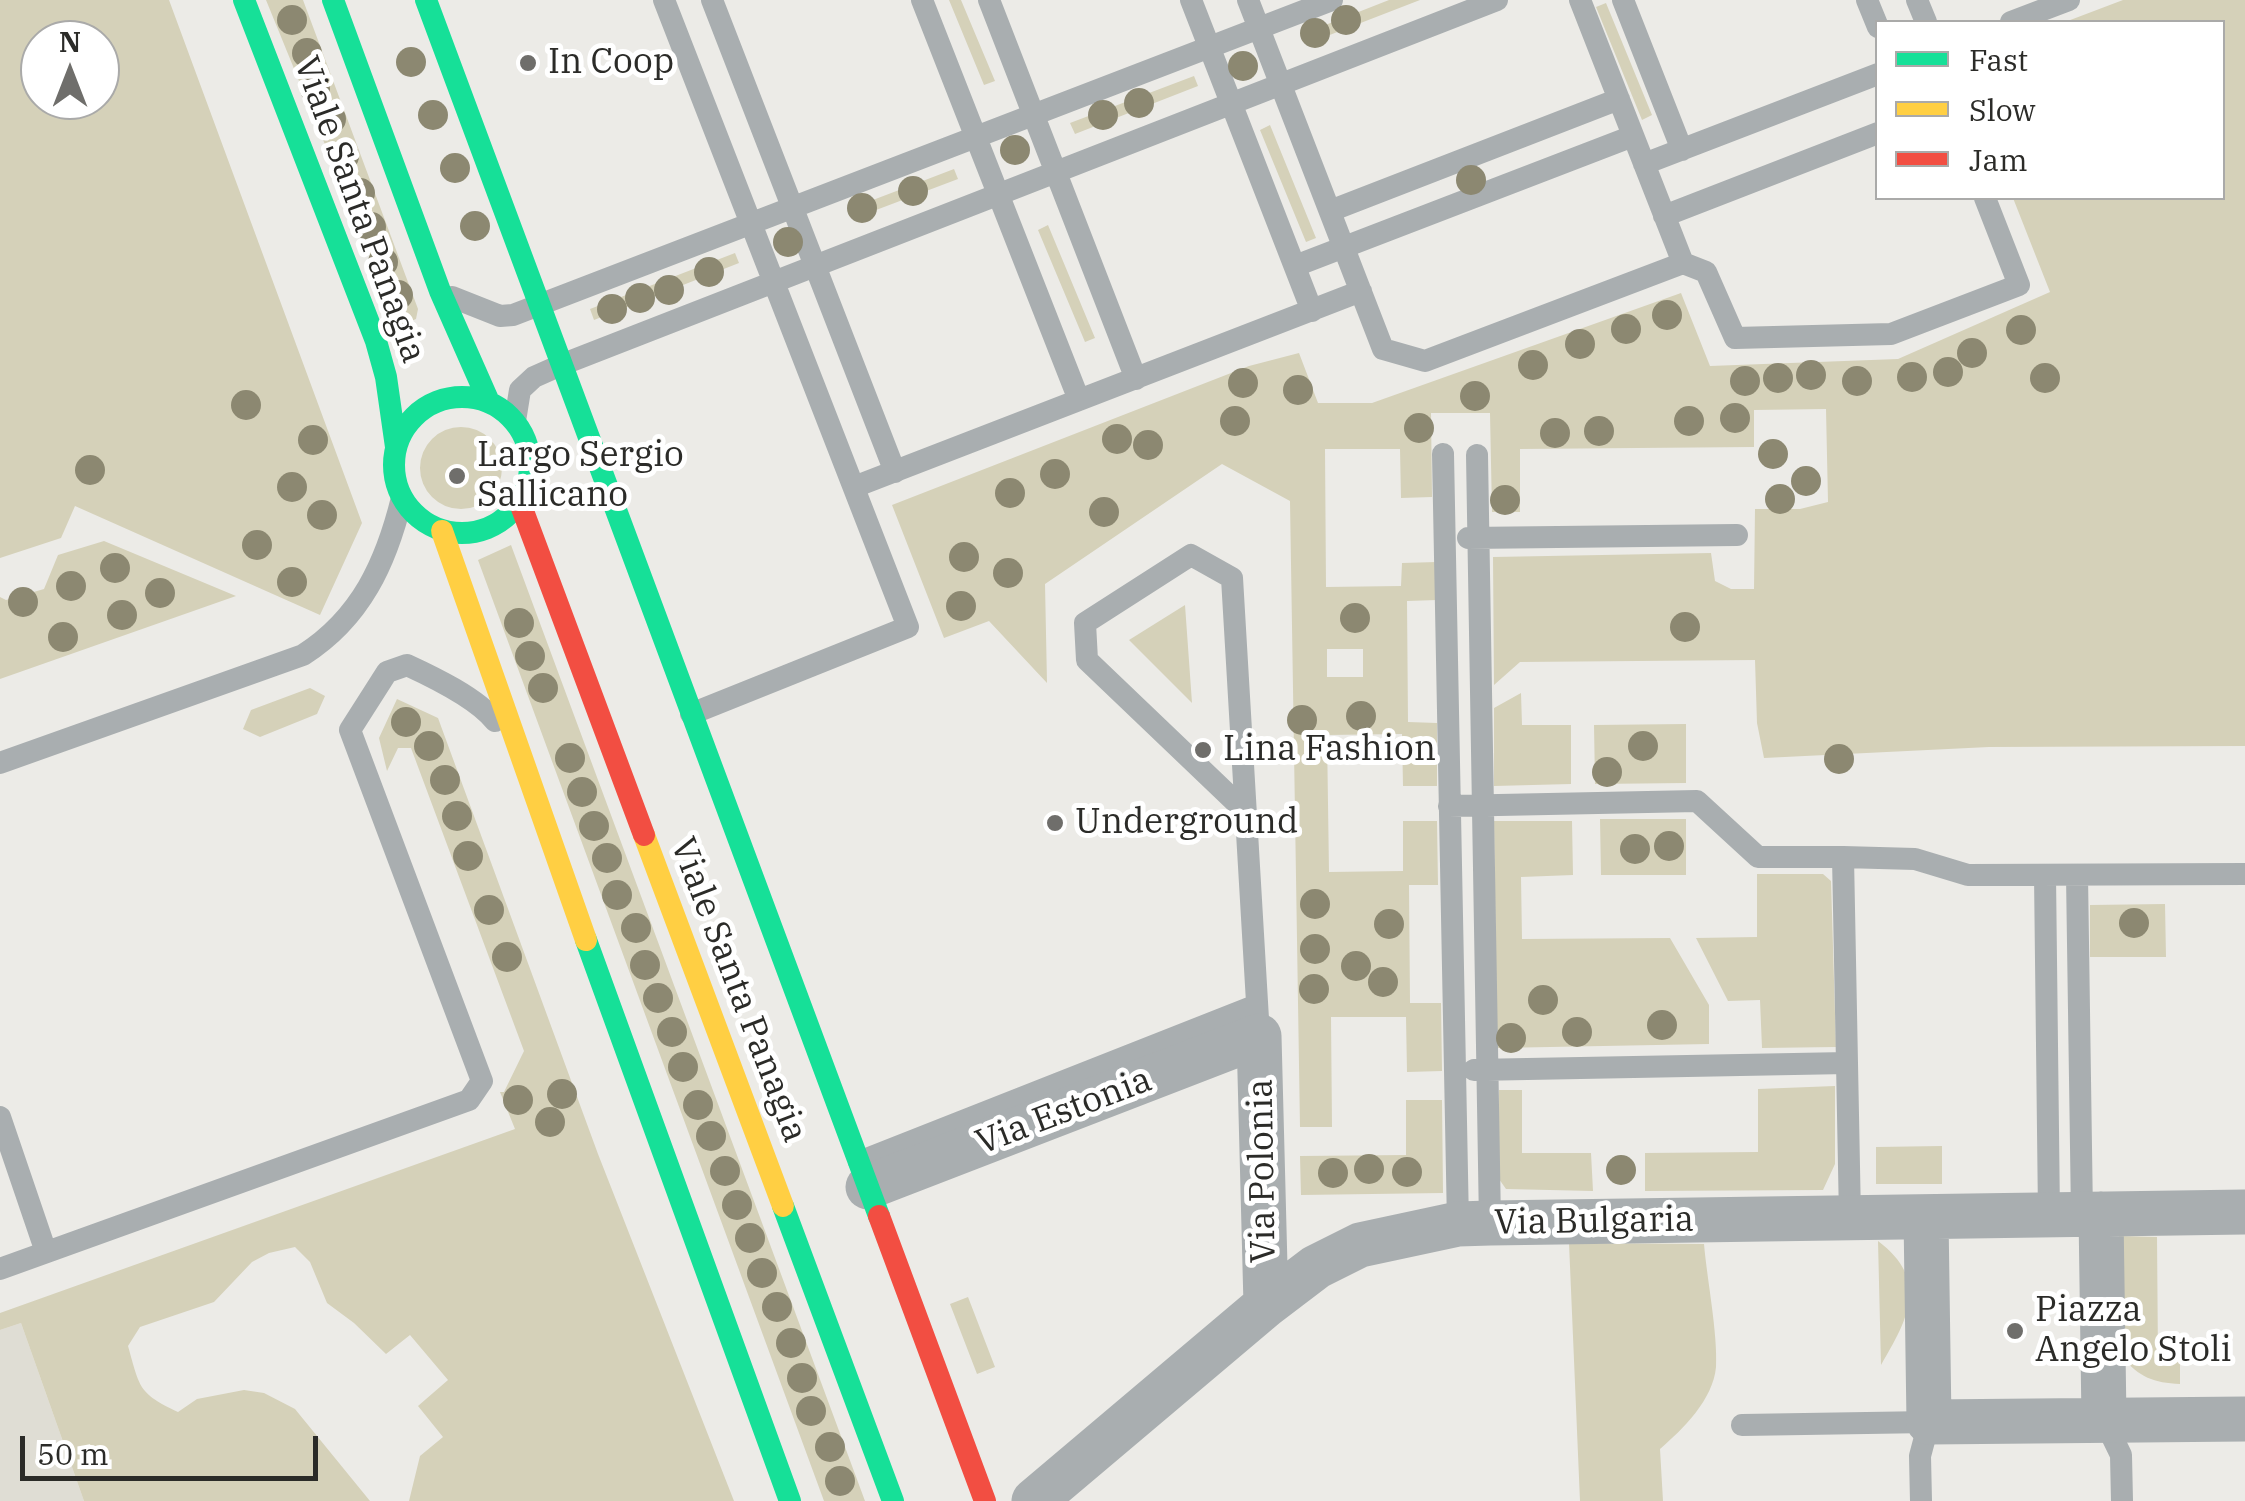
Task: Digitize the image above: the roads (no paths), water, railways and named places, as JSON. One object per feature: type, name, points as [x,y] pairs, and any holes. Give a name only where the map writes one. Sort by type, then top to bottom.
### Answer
[{"type":"main road","name":"Viale Santa Panagia","points":[[244,0],[376,341],[386,376],[396,446]]},
{"type":"main road","name":"Viale Santa Panagia","points":[[333,0],[440,291],[489,402]]},
{"type":"main road","points":[[426,0],[985,1501]]},
{"type":"main road","points":[[470,397],[489,402],[515,421],[530,452],[528,487],[509,516],[494,526],[477,532],[442,531],[412,512],[402,498],[393,464],[396,446],[404,429],[432,404],[470,397]]},
{"type":"main road","name":"Viale Santa Panagia","points":[[520,502],[894,1501]]},
{"type":"main road","points":[[442,531],[517,749],[790,1501]]},
{"type":"street","name":"Via Estonia","points":[[864,1175],[1258,1021]]},
{"type":"street","name":"Via Polonia","points":[[1258,1021],[1266,1305]]},
{"type":"street","name":"Via Bulgaria","points":[[1034,1501],[1266,1305],[1316,1267],[1360,1245],[1474,1224],[2245,1212]]},
{"type":"street","points":[[2077,1214],[2104,1420]]},
{"type":"street","points":[[1926,1216],[1929,1422],[2245,1418]]},
{"type":"lane","points":[[664,0],[908,627],[692,714]]},
{"type":"lane","points":[[712,0],[896,472]]},
{"type":"lane","points":[[922,0],[1079,400]]},
{"type":"lane","points":[[989,0],[1136,378]]},
{"type":"lane","points":[[1191,0],[1312,310]]},
{"type":"lane","points":[[1248,0],[1383,349],[1424,362],[1682,263],[1706,272],[1735,338],[1891,334],[2019,285],[1986,200]]},
{"type":"lane","points":[[440,291],[466,305],[500,316],[513,315],[1332,0]]},
{"type":"lane","points":[[515,421],[520,390],[534,377],[561,365],[1497,0]]},
{"type":"lane","points":[[1580,0],[1682,263]]},
{"type":"lane","points":[[1624,0],[1682,150]]},
{"type":"lane","points":[[2016,20],[2069,0]]},
{"type":"lane","points":[[1644,164],[1875,75]]},
{"type":"lane","points":[[1330,211],[1618,100]]},
{"type":"lane","points":[[1664,216],[1875,134]]},
{"type":"lane","points":[[1295,266],[1633,136]]},
{"type":"lane","points":[[854,488],[1361,292]]},
{"type":"lane","points":[[1442,454],[1455,1071],[1474,1224]]},
{"type":"lane","points":[[1474,1224],[1487,1070],[1478,455]]},
{"type":"lane","points":[[0,763],[304,655],[328,639],[354,613],[392,536],[402,498]]},
{"type":"lane","points":[[1444,538],[1737,535]]},
{"type":"lane","points":[[1245,812],[1087,660],[1085,623],[1192,555],[1232,578],[1258,1021]]},
{"type":"lane","points":[[0,1269],[469,1100],[482,1080],[350,730],[387,672],[407,665],[441,681],[488,712],[517,749]]},
{"type":"lane","points":[[1449,806],[1697,801],[1758,857],[1915,859],[1968,876],[2245,874]]},
{"type":"lane","points":[[1843,857],[1850,1218]]},
{"type":"lane","points":[[2044,875],[2077,1214]]},
{"type":"lane","points":[[2077,876],[2077,1214]]},
{"type":"lane","points":[[1455,1071],[1847,1063]]},
{"type":"lane","points":[[0,1117],[46,1252]]},
{"type":"lane","points":[[2104,1420],[2121,1455],[2122,1501]]},
{"type":"lane","points":[[1742,1425],[1929,1422],[1920,1456],[1921,1501]]},
{"type":"place","name":"In Coop","points":[[528,63]]},
{"type":"place","name":"Largo Sergio Sallicano","points":[[457,476]]},
{"type":"place","name":"Lina Fashion","points":[[1203,750]]},
{"type":"place","name":"Underground","points":[[1055,823]]},
{"type":"place","name":"Piazza Angelo Stoli","points":[[2015,1331]]}]
